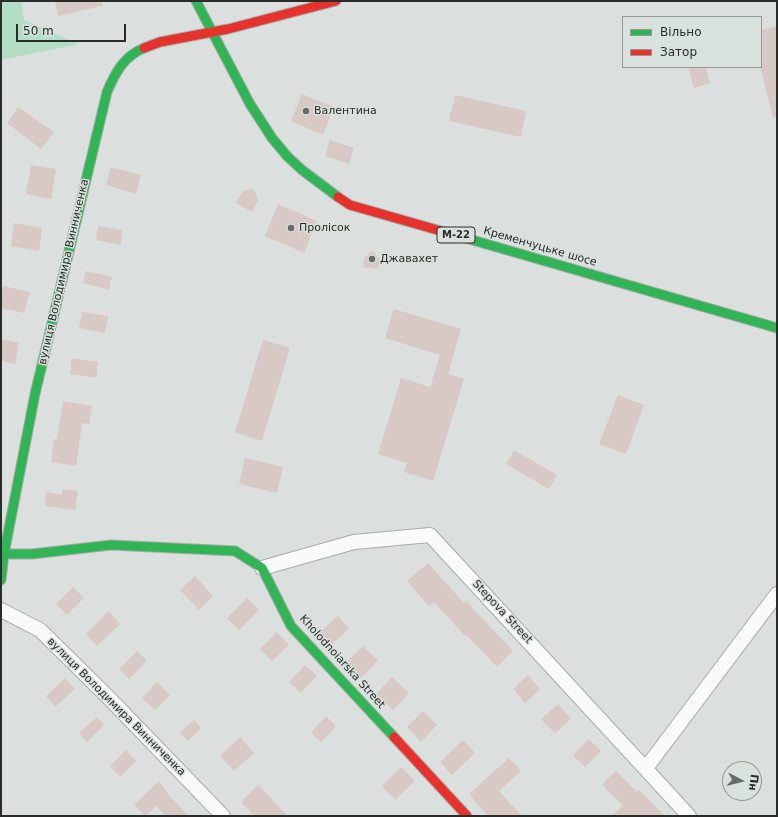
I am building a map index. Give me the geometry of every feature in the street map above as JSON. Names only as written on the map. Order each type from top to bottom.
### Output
[{"type":"main road","name":"Кременчуцьке шосе","points":[[196,1],[240,85],[263,124],[287,156],[316,183],[350,204],[777,328]]},
{"type":"main road","name":"вулиця Володимира Винниченка","points":[[1,580],[4,554],[35,394],[107,92],[117,69],[130,56],[143,48],[175,39],[212,33],[336,1]]},
{"type":"main road","points":[[4,554],[32,554],[111,545],[234,551],[262,568]]},
{"type":"main road","name":"Kholodnoiarska Street","points":[[262,568],[291,626],[466,816]]},
{"type":"street","name":"Stepova Street","points":[[262,568],[354,542],[430,535],[689,816]]},
{"type":"street","points":[[646,768],[777,594]]},
{"type":"street","name":"вулиця Володимира Винниченка","points":[[1,610],[40,630],[223,816]]},
{"type":"green space","points":[[1,1],[21,1],[24,20],[79,44],[1,60]]},
{"type":"building","points":[[55,1],[102,1],[102,6],[58,16]]},
{"type":"building","points":[[777,26],[777,117],[773,117],[761,71],[762,30]]},
{"type":"building","points":[[688,68],[706,68],[710,83],[694,88]]},
{"type":"building","points":[[302,94],[334,107],[323,135],[291,121]]},
{"type":"building","points":[[455,95],[526,111],[521,137],[449,121]]},
{"type":"building","points":[[18,107],[54,132],[41,149],[7,123]]},
{"type":"building","points":[[330,140],[354,148],[349,164],[325,156]]},
{"type":"building","points":[[31,165],[56,169],[51,199],[26,194]]},
{"type":"building","points":[[111,167],[141,175],[136,194],[106,185]]},
{"type":"building","points":[[250,189],[254,190],[258,200],[252,212],[236,203],[243,191]]},
{"type":"building","name":"Пролісок","points":[[278,204],[317,221],[304,253],[265,236]]},
{"type":"building","points":[[14,223],[42,228],[39,251],[11,246]]},
{"type":"building","points":[[98,226],[122,230],[121,245],[96,240]]},
{"type":"building","name":"Джавахет","points":[[373,251],[380,260],[378,269],[363,267],[365,257]]},
{"type":"building","points":[[86,271],[112,277],[109,290],[83,283]]},
{"type":"building","points":[[3,286],[30,292],[24,313],[1,308]]},
{"type":"building","points":[[394,309],[461,329],[448,374],[464,379],[433,481],[404,472],[407,463],[378,454],[401,378],[430,387],[440,355],[385,338]]},
{"type":"building","points":[[82,312],[108,316],[105,333],[79,328]]},
{"type":"building","points":[[1,339],[19,343],[15,364],[1,361]]},
{"type":"building","points":[[263,340],[290,348],[262,441],[235,432]]},
{"type":"building","points":[[72,358],[98,362],[96,378],[70,374]]},
{"type":"building","points":[[618,395],[644,405],[626,454],[599,444]]},
{"type":"building","points":[[63,401],[92,406],[89,424],[82,423],[76,466],[51,462],[54,439],[57,439]]},
{"type":"building","points":[[514,450],[557,475],[549,489],[506,464]]},
{"type":"building","points":[[245,458],[283,467],[277,493],[239,484]]},
{"type":"building","points":[[63,489],[78,491],[75,510],[45,506],[46,492],[62,495]]},
{"type":"building","points":[[428,563],[464,603],[466,601],[513,651],[497,667],[466,635],[465,636],[434,602],[429,606],[407,581]]},
{"type":"building","points":[[195,576],[213,596],[199,610],[180,590]]},
{"type":"building","points":[[73,587],[84,598],[67,615],[56,604]]},
{"type":"building","points":[[247,598],[259,610],[239,630],[227,618]]},
{"type":"building","points":[[109,611],[120,624],[97,646],[86,634]]},
{"type":"building","points":[[338,616],[349,629],[329,647],[318,634]]},
{"type":"building","points":[[277,632],[289,645],[272,661],[260,649]]},
{"type":"building","points":[[363,646],[378,661],[360,678],[345,663]]},
{"type":"building","points":[[137,651],[147,661],[129,679],[119,669]]},
{"type":"building","points":[[305,665],[317,676],[301,693],[289,682]]},
{"type":"building","points":[[528,675],[540,689],[525,703],[513,689]]},
{"type":"building","points":[[392,677],[409,693],[393,710],[376,694]]},
{"type":"building","points":[[65,678],[75,689],[55,707],[46,696]]},
{"type":"building","points":[[157,682],[170,695],[155,710],[142,698]]},
{"type":"building","points":[[558,704],[571,719],[555,733],[541,719]]},
{"type":"building","points":[[423,711],[437,725],[421,742],[407,727]]},
{"type":"building","points":[[326,716],[336,726],[321,742],[311,733]]},
{"type":"building","points":[[97,717],[104,725],[87,742],[79,733]]},
{"type":"building","points":[[194,720],[201,728],[188,741],[180,733]]},
{"type":"building","points":[[240,737],[254,753],[234,771],[220,756]]},
{"type":"building","points":[[589,739],[601,751],[585,767],[573,755]]},
{"type":"building","points":[[463,740],[475,753],[452,775],[440,762]]},
{"type":"building","points":[[126,750],[136,761],[120,777],[110,766]]},
{"type":"building","points":[[509,758],[521,771],[499,791],[522,816],[488,816],[469,794]]},
{"type":"building","points":[[401,767],[415,781],[395,800],[382,786]]},
{"type":"building","points":[[616,771],[637,792],[639,790],[665,816],[612,816],[623,806],[602,784]]},
{"type":"building","points":[[159,781],[168,794],[188,816],[165,816],[157,806],[145,816],[134,805]]},
{"type":"building","points":[[258,785],[288,816],[255,816],[241,802]]},
{"type":"traffic: fast","points":[[196,1],[250,104],[272,138],[287,156],[302,170],[338,197]]},
{"type":"traffic: fast","points":[[1,580],[4,554],[35,394],[107,92],[113,78],[126,60],[137,51],[144,48]]},
{"type":"traffic: fast","points":[[455,235],[777,328]]},
{"type":"traffic: fast","points":[[4,554],[32,554],[111,545],[235,551],[262,568],[291,626],[394,737]]},
{"type":"traffic: jam","points":[[144,48],[160,42],[228,29],[336,1]]},
{"type":"traffic: jam","points":[[338,197],[350,205],[455,235]]},
{"type":"traffic: jam","points":[[394,737],[467,816]]},
{"type":"place","name":"Валентина","points":[[306,111]]},
{"type":"place","name":"Пролісок","points":[[291,228]]},
{"type":"place","name":"Джавахет","points":[[372,259]]}]
